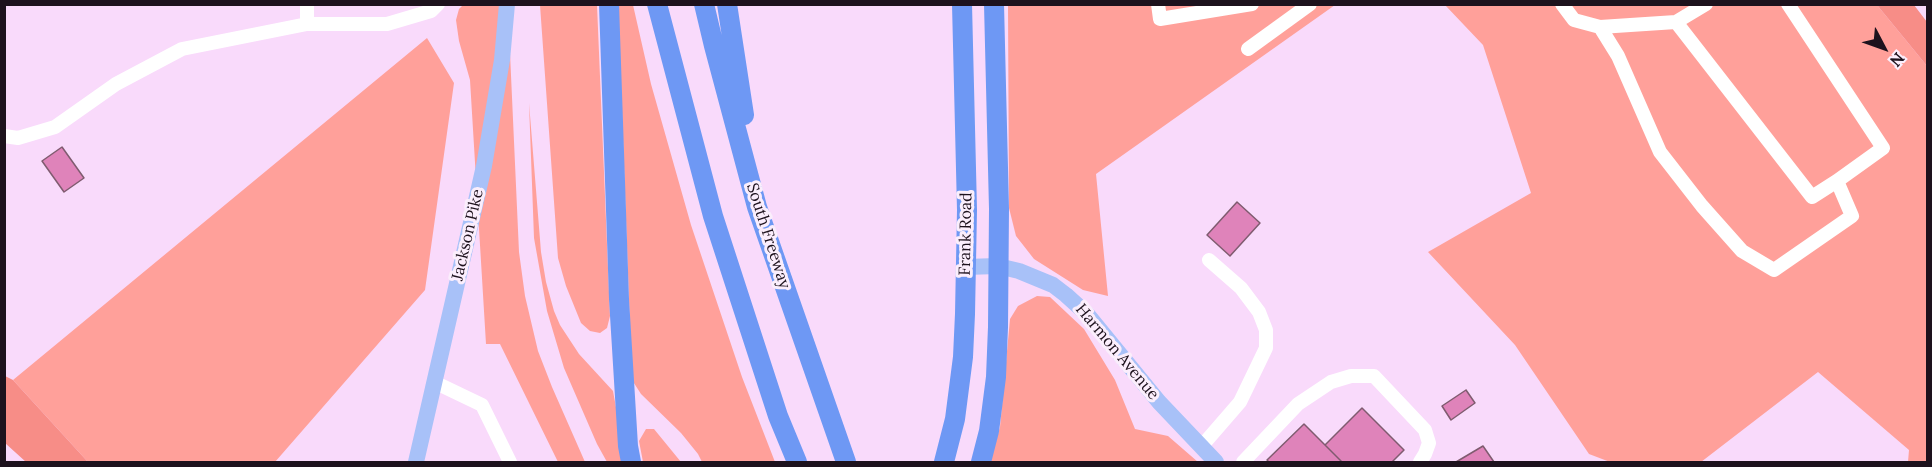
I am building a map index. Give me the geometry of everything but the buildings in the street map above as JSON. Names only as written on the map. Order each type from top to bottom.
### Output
[{"type":"highway","points":[[609,4],[619,299],[628,446],[631,462]]},
{"type":"highway","points":[[657,4],[713,216],[778,416],[797,462]]},
{"type":"highway","name":"South Freeway","points":[[704,4],[757,207],[846,462]]},
{"type":"highway","points":[[727,4],[757,207]]},
{"type":"highway","name":"Frank Road","points":[[944,462],[955,419],[963,357],[965,314],[968,210],[962,4]]},
{"type":"highway","name":"Frank Road","points":[[981,462],[989,431],[996,378],[998,266],[994,4]]},
{"type":"main road","name":"Jackson Pike","points":[[416,462],[484,166],[502,60],[507,4]]},
{"type":"main road","name":"Harmon Avenue","points":[[965,267],[998,266],[1036,277],[1053,285],[1078,305],[1159,402],[1216,462]]},
{"type":"lane","points":[[307,4],[307,24]]},
{"type":"lane","points":[[4,136],[18,138],[55,127],[116,84],[182,49],[307,24],[387,24],[431,11],[438,4]]},
{"type":"lane","points":[[1158,4],[1160,19],[1252,4]]},
{"type":"lane","points":[[1248,49],[1310,4]]},
{"type":"lane","points":[[1562,4],[1574,20],[1600,27],[1676,22],[1706,4]]},
{"type":"lane","points":[[1676,22],[1812,197],[1883,148],[1788,4]]},
{"type":"lane","points":[[1600,27],[1618,56],[1660,152],[1702,206],[1742,251],[1774,270],[1852,216],[1837,181]]},
{"type":"lane","points":[[1201,447],[1240,402],[1266,348],[1266,330],[1259,312],[1241,288],[1209,260]]},
{"type":"lane","points":[[1243,462],[1298,404],[1331,382],[1351,376],[1374,376],[1425,430],[1429,443],[1420,462]]},
{"type":"lane","points":[[434,382],[482,405],[510,462]]},
{"type":"shaded area","points":[[463,5],[504,5],[508,9],[519,252],[525,296],[538,351],[585,462],[558,462],[500,344],[486,344],[470,80],[459,41],[456,20],[459,9]]},
{"type":"shaded area","points":[[540,5],[597,5],[610,316],[607,328],[600,333],[590,331],[581,323],[558,258]]},
{"type":"shaded area","points":[[618,5],[633,5],[651,84],[691,225],[742,377],[775,462],[702,462],[681,433],[641,394],[632,380]]},
{"type":"shaded area","points":[[1008,5],[1335,5],[1096,174],[1108,296],[1083,290],[1034,259],[1016,236],[1009,208]]},
{"type":"shaded area","points":[[1445,5],[1877,5],[1927,66],[1927,462],[1908,462],[1909,450],[1818,372],[1701,462],[1610,462],[1589,454],[1515,345],[1428,252],[1531,193],[1483,45]]},
{"type":"shaded area","points":[[1877,5],[1914,5],[1927,22],[1927,66]]},
{"type":"shaded area","points":[[427,38],[454,83],[425,290],[275,462],[88,462],[13,380]]},
{"type":"shaded area","points":[[529,103],[541,252],[546,282],[560,325],[579,354],[613,391],[626,462],[607,462],[597,444],[564,368],[547,311],[534,238]]},
{"type":"shaded area","points":[[1037,296],[1050,297],[1084,329],[1115,380],[1135,429],[1168,436],[1198,462],[990,462],[1000,427],[1010,319],[1018,306]]},
{"type":"shaded area","points":[[5,376],[13,380],[88,462],[26,462],[5,443]]},
{"type":"shaded area","points":[[646,429],[654,429],[681,462],[643,462],[639,441]]}]
